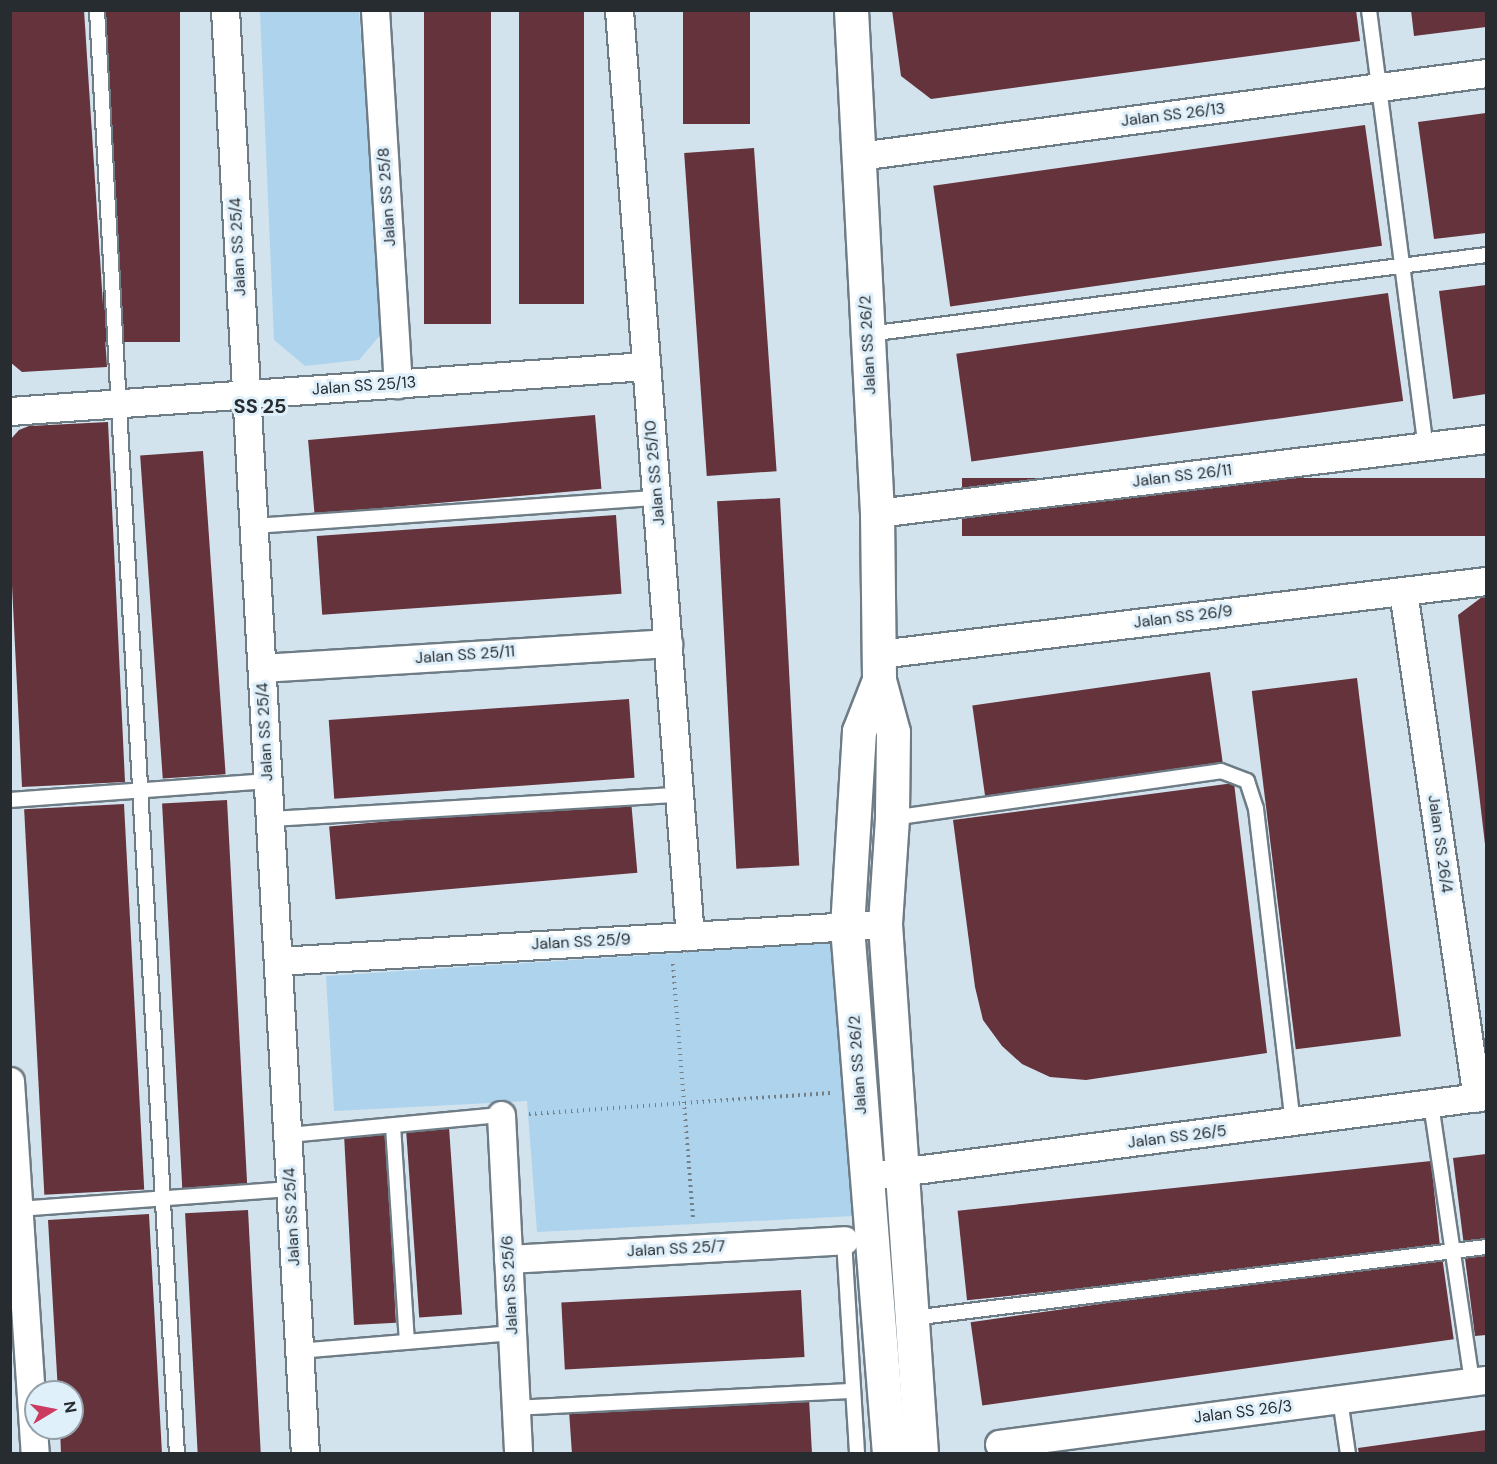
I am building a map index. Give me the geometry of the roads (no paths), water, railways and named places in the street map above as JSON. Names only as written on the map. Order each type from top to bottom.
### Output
[{"type":"street","name":"Jalan SS 25/4","points":[[225,10],[305,1454]]},
{"type":"street","name":"Jalan SS 25/8","points":[[375,10],[398,384]]},
{"type":"street","name":"Jalan SS 25/10","points":[[619,10],[679,795],[681,936]]},
{"type":"street","name":"Jalan SS 26/2","points":[[851,10],[877,513],[879,667],[893,732],[892,818],[885,924],[921,1454]]},
{"type":"street","name":"Jalan SS 26/13","points":[[859,156],[1486,73]]},
{"type":"street","name":"Jalan SS 25/13","points":[[10,411],[646,366]]},
{"type":"street","name":"Jalan SS 26/11","points":[[877,513],[1486,439]]},
{"type":"street","name":"Jalan SS 26/9","points":[[879,667],[1486,581]]},
{"type":"street","name":"Jalan SS 26/4","points":[[1403,591],[1482,1097]]},
{"type":"street","name":"Jalan SS 25/11","points":[[262,668],[668,643]]},
{"type":"street","name":"Jalan SS 26/2","points":[[879,667],[860,730],[847,927],[889,1454]]},
{"type":"street","name":"Jalan SS 25/9","points":[[278,961],[885,924]]},
{"type":"street","points":[[10,1081],[34,1454]]},
{"type":"street","name":"Jalan SS 26/5","points":[[867,1176],[1482,1097]]},
{"type":"street","name":"Jalan SS 25/6","points":[[501,1116],[518,1454]]},
{"type":"street","name":"Jalan SS 25/7","points":[[508,1259],[844,1240]]},
{"type":"street","name":"Jalan SS 26/3","points":[[999,1444],[1479,1381]]},
{"type":"lane","points":[[97,10],[177,1454]]},
{"type":"lane","points":[[1369,10],[1426,446]]},
{"type":"lane","points":[[868,334],[1486,255]]},
{"type":"lane","points":[[254,526],[657,498]]},
{"type":"lane","points":[[892,818],[1221,771],[1247,781],[1256,809],[1293,1122]]},
{"type":"lane","points":[[10,800],[268,781]]},
{"type":"lane","points":[[270,819],[679,795]]},
{"type":"lane","points":[[1431,1104],[1453,1251],[1479,1381]]},
{"type":"lane","points":[[288,1135],[501,1116]]},
{"type":"lane","points":[[393,1126],[406,1342]]},
{"type":"lane","points":[[18,1209],[290,1189]]},
{"type":"lane","points":[[844,1240],[857,1454]]},
{"type":"lane","points":[[912,1318],[1486,1247]]},
{"type":"lane","points":[[299,1351],[512,1333]]},
{"type":"lane","points":[[515,1408],[853,1391]]},
{"type":"lane","points":[[1340,1400],[1348,1454]]},
{"type":"district","name":"SS 25","points":[[260,406]]}]
